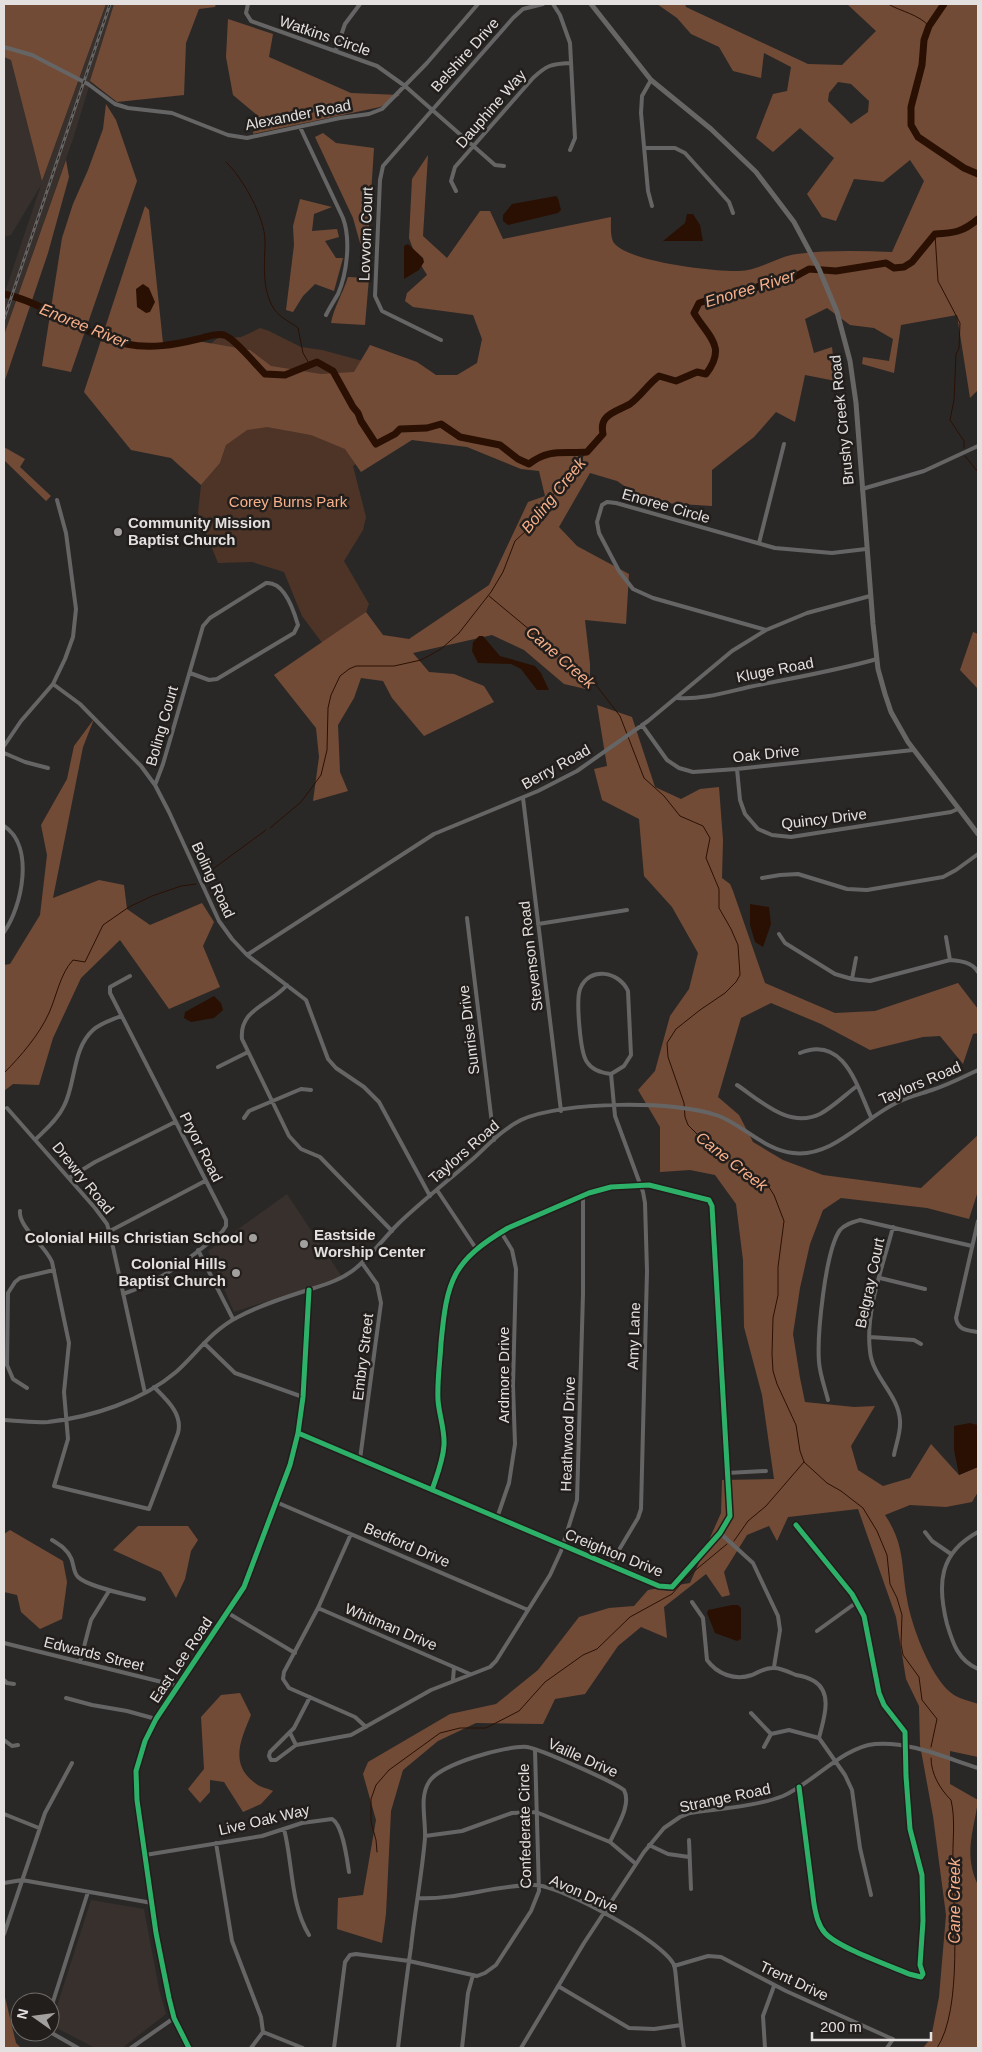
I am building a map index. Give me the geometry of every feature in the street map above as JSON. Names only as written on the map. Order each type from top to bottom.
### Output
[{"type":"main road","name":"Brushy Creek Road","points":[[591,4],[651,80],[726,143],[756,172],[787,213],[810,250],[832,298],[850,361],[856,403],[870,596],[877,659],[882,683],[891,712],[913,750],[978,834]]},
{"type":"street","name":"Watkins Circle","points":[[248,4],[246,13],[252,21],[377,66],[406,86],[495,165],[504,166]]},
{"type":"street","points":[[336,50],[345,24],[360,4]]},
{"type":"street","name":"Alexander Road","points":[[4,47],[32,55],[88,84],[109,101],[122,106],[172,113],[238,138],[250,138],[377,112],[387,106],[406,86],[478,4]]},
{"type":"street","name":"Belshire Drive","points":[[431,109],[519,12],[543,4]]},
{"type":"street","points":[[553,4],[564,24],[570,43],[575,138],[570,150]]},
{"type":"street","name":"Dauphine Way","points":[[456,191],[451,181],[455,167],[533,78],[545,67],[552,64],[570,63]]},
{"type":"street","points":[[651,80],[642,96],[644,148],[648,191],[652,206]]},
{"type":"street","name":"Lovvorn Court","points":[[431,109],[383,166],[380,180],[375,296],[382,311],[441,340]]},
{"type":"street","points":[[300,127],[343,218],[346,230],[346,253],[342,281],[326,315]]},
{"type":"street","points":[[644,148],[676,148],[685,153],[729,202],[733,214]]},
{"type":"street","points":[[759,543],[784,444]]},
{"type":"street","points":[[862,489],[924,471],[978,446]]},
{"type":"street","points":[[4,746],[21,721],[53,684],[73,637],[76,615],[66,533],[57,500]]},
{"type":"street","name":"Enoree Circle","points":[[766,630],[653,598],[637,591],[625,580],[598,533],[597,522],[602,505],[610,502],[775,548],[832,553],[866,550]]},
{"type":"street","name":"Boling Court","points":[[154,785],[163,764],[201,630],[208,620],[266,583],[275,584],[280,588],[298,625],[294,633],[218,679],[209,680],[190,673]]},
{"type":"street","name":"Berry Road","points":[[247,954],[426,838],[523,798],[577,771],[642,725],[732,652],[766,630],[807,613],[870,596]]},
{"type":"street","name":"Kluge Road","points":[[677,698],[722,692],[847,668],[877,659]]},
{"type":"street","name":"Boling Road","points":[[53,684],[68,694],[136,760],[154,785],[180,836],[215,916],[232,939],[247,954],[302,996],[308,1003],[324,1050],[332,1064],[364,1087],[383,1108],[430,1196]]},
{"type":"street","name":"Oak Drive","points":[[642,725],[664,757],[679,768],[700,772],[913,750]]},
{"type":"street","points":[[4,753],[25,762],[48,768]]},
{"type":"street","name":"Quincy Drive","points":[[737,769],[740,800],[748,818],[763,832],[778,836],[791,836],[855,827],[951,812],[958,809]]},
{"type":"street","name":"Stevenson Road","points":[[523,798],[561,1111]]},
{"type":"street","points":[[4,826],[17,840],[22,853],[23,864],[13,914],[4,932]]},
{"type":"street","points":[[762,878],[798,874],[847,889],[867,890],[943,877],[978,854]]},
{"type":"street","points":[[538,924],[627,910]]},
{"type":"street","name":"Sunrise Drive","points":[[467,918],[494,1140]]},
{"type":"street","points":[[779,934],[784,943],[835,974],[852,979],[870,981],[950,960],[963,962],[975,968],[978,972]]},
{"type":"street","points":[[946,936],[950,960]]},
{"type":"street","points":[[852,979],[856,958]]},
{"type":"street","points":[[605,973],[617,976],[626,985],[628,991],[631,1055],[624,1066],[611,1074],[599,1071],[587,1062],[583,1044],[580,992],[585,982],[598,974],[605,973]]},
{"type":"street","name":"Pryor Road","points":[[123,1294],[154,1282],[222,1232],[226,1224],[226,1220],[121,1016],[109,988],[130,976]]},
{"type":"street","points":[[287,985],[278,995],[251,1012],[244,1020],[241,1030],[242,1039],[288,1136],[295,1144],[320,1157],[392,1231]]},
{"type":"street","points":[[36,1139],[56,1119],[64,1106],[79,1055],[87,1038],[97,1027],[121,1016]]},
{"type":"street","points":[[800,1053],[808,1049],[832,1053],[841,1058],[848,1067],[871,1117]]},
{"type":"street","points":[[218,1067],[248,1052]]},
{"type":"street","name":"Taylors Road","points":[[4,1420],[38,1422],[67,1418],[112,1407],[144,1393],[177,1371],[218,1329],[233,1319],[260,1307],[342,1278],[362,1263],[392,1231],[494,1140],[511,1126],[525,1118],[598,1105],[690,1108],[717,1116],[774,1148],[794,1154],[821,1150],[896,1103],[943,1086],[978,1070]]},
{"type":"street","name":"Amy Lane","points":[[610,1565],[638,1518],[641,1508],[647,1272],[645,1203],[615,1116],[611,1074]]},
{"type":"street","points":[[738,1085],[778,1112],[788,1117],[799,1118],[810,1117],[820,1113],[857,1086]]},
{"type":"street","points":[[244,1118],[249,1111],[272,1101],[301,1089],[311,1090]]},
{"type":"street","name":"Drewry Road","points":[[7,1108],[95,1208],[110,1231],[144,1393]]},
{"type":"street","points":[[69,1178],[175,1122]]},
{"type":"street","points":[[110,1231],[205,1181]]},
{"type":"street","points":[[432,1490],[441,1463],[444,1446],[438,1383],[446,1299],[456,1272],[477,1250],[502,1232],[583,1196],[611,1187],[640,1184]]},
{"type":"street","name":"Creighton Drive","points":[[298,1433],[659,1586],[670,1587],[679,1580],[720,1533],[730,1516],[712,1204],[707,1199],[640,1184]]},
{"type":"street","points":[[437,1190],[477,1250]]},
{"type":"street","name":"Heathwood Drive","points":[[296,1745],[351,1735],[410,1701],[453,1680],[485,1670],[494,1663],[550,1575],[563,1545],[578,1493],[584,1294],[583,1196]]},
{"type":"street","points":[[20,1211],[21,1221],[49,1254],[69,1343],[64,1392],[68,1439],[54,1486],[141,1509],[149,1509],[180,1426],[173,1408],[154,1387]]},
{"type":"street","points":[[828,1400],[819,1365],[818,1339],[832,1248],[840,1230],[850,1222],[860,1220],[972,1246]]},
{"type":"street","points":[[978,1222],[956,1320],[961,1329],[978,1332]]},
{"type":"street","name":"Belgray Court","points":[[893,1228],[872,1312],[870,1337],[872,1362],[895,1405],[900,1420],[894,1455]]},
{"type":"street","name":"Ardmore Drive","points":[[498,1518],[509,1483],[516,1436],[513,1386],[516,1268],[512,1250],[502,1232]]},
{"type":"street","points":[[198,1250],[233,1319]]},
{"type":"street","name":"Embry Street","points":[[360,1459],[381,1303],[377,1284],[362,1263]]},
{"type":"street","points":[[28,1388],[13,1379],[7,1365],[6,1312],[10,1290],[15,1282],[23,1277],[54,1270]]},
{"type":"street","points":[[880,1278],[925,1289]]},
{"type":"street","points":[[4,1286],[10,1290]]},
{"type":"street","name":"East Lee Road","points":[[189,2048],[174,2018],[164,1973],[137,1800],[136,1777],[142,1748],[156,1720],[228,1613],[247,1581],[290,1465],[298,1433],[303,1397],[309,1290]]},
{"type":"street","points":[[870,1337],[914,1340],[921,1344]]},
{"type":"street","points":[[204,1343],[235,1373],[303,1397]]},
{"type":"street","points":[[728,1473],[766,1471]]},
{"type":"street","name":"Bedford Drive","points":[[276,1502],[528,1610]]},
{"type":"street","points":[[796,1526],[857,1602],[864,1616],[879,1693],[884,1705],[905,1732],[910,1829],[922,1875],[923,1921],[920,1965],[923,1974],[921,1977],[909,1974],[837,1942],[824,1931],[818,1922],[799,1787]]},
{"type":"street","points":[[924,1532],[932,1541],[951,1554]]},
{"type":"street","points":[[978,1532],[964,1541],[951,1554],[942,1580],[943,1606],[955,1649],[962,1659],[978,1669]]},
{"type":"street","points":[[720,1533],[753,1563],[778,1616],[780,1630],[774,1668]]},
{"type":"street","points":[[351,1534],[318,1608],[284,1672],[284,1682],[289,1688],[355,1717],[366,1727]]},
{"type":"street","points":[[52,1540],[63,1546],[71,1558],[79,1578],[109,1591],[144,1599]]},
{"type":"street","points":[[80,1662],[91,1620],[109,1591]]},
{"type":"street","points":[[692,1602],[703,1618],[707,1660],[722,1673],[745,1677],[764,1669],[774,1668],[813,1680],[823,1690],[826,1708],[819,1738]]},
{"type":"street","points":[[817,1631],[857,1602]]},
{"type":"street","name":"Whitman Drive","points":[[318,1608],[471,1674]]},
{"type":"street","points":[[228,1613],[295,1653]]},
{"type":"street","name":"Edwards Street","points":[[4,1643],[178,1686]]},
{"type":"street","points":[[453,1680],[454,1667]]},
{"type":"street","points":[[4,1680],[14,1684]]},
{"type":"street","points":[[290,1733],[296,1745],[276,1760],[270,1758],[271,1750],[290,1733],[302,1716],[310,1697]]},
{"type":"street","points":[[66,1698],[127,1711],[156,1720]]},
{"type":"street","points":[[751,1712],[772,1734]]},
{"type":"street","points":[[764,1747],[772,1734],[792,1730],[819,1738],[847,1778],[852,1790],[860,1848],[871,1895]]},
{"type":"street","points":[[4,1740],[12,1746],[18,1745]]},
{"type":"street","name":"Strange Road","points":[[521,2048],[558,1986],[649,1845],[664,1828],[684,1815],[775,1799],[799,1787],[858,1749],[869,1745],[905,1746],[978,1768]]},
{"type":"street","name":"Confederate Circle","points":[[398,2048],[425,1836],[425,1793],[429,1781],[436,1774],[466,1760],[500,1750],[523,1747],[535,1750],[539,1886],[531,1911],[500,1961],[485,1973],[473,1975]]},
{"type":"street","name":"Vaille Drive","points":[[535,1750],[624,1790],[627,1797],[625,1807],[610,1842]]},
{"type":"street","points":[[4,1934],[39,1828],[48,1806],[72,1763]]},
{"type":"street","points":[[425,1836],[462,1832],[512,1814],[536,1812],[610,1842],[636,1864]]},
{"type":"street","points":[[4,1814],[39,1828]]},
{"type":"street","name":"Live Oak Way","points":[[145,1855],[262,1836],[320,1819],[334,1820],[340,1830],[348,1872]]},
{"type":"street","points":[[284,1829],[298,1908],[302,1924],[309,1935]]},
{"type":"street","points":[[689,1840],[691,1888]]},
{"type":"street","points":[[216,1843],[232,1941],[261,2017],[263,2032],[251,2048]]},
{"type":"street","points":[[649,1845],[668,1854],[690,1858]]},
{"type":"street","points":[[4,1883],[22,1880],[152,1903]]},
{"type":"street","name":"Avon Drive","points":[[418,1898],[453,1897],[506,1886],[539,1886],[605,1912],[658,1948],[674,1966]]},
{"type":"street","points":[[56,1992],[88,1892]]},
{"type":"street","points":[[334,2048],[345,1962],[349,1956],[356,1954],[409,1961],[473,1975],[468,1993],[462,2048]]},
{"type":"street","name":"Trent Drive","points":[[674,1966],[704,1957],[717,1956],[774,1986],[888,2036],[893,2039],[887,2048]]},
{"type":"street","points":[[674,1966],[684,2048]]},
{"type":"street","points":[[558,1986],[629,2028],[654,2029],[681,2025]]},
{"type":"street","points":[[765,2048],[763,2016],[774,1986]]},
{"type":"street","points":[[132,2048],[174,2018]]},
{"type":"street","points":[[263,2032],[304,2048]]},
{"type":"street","points":[[60,2038],[78,2048]]},
{"type":"shaded area","points":[[4,4],[106,4],[42,181],[11,60],[4,57]]},
{"type":"shaded area","points":[[106,4],[114,4],[74,136],[4,335],[4,295],[41,185],[11,235],[4,237],[4,57],[11,60],[42,181]]},
{"type":"shaded area","points":[[114,4],[216,4],[215,7],[199,9],[186,43],[184,95],[117,102],[90,81]]},
{"type":"shaded area","points":[[657,4],[685,4],[686,7],[808,64],[842,65],[876,31],[847,4],[978,4],[978,390],[970,398],[957,315],[901,325],[894,373],[862,364],[863,357],[889,361],[893,339],[874,328],[850,325],[827,308],[805,319],[814,353],[832,347],[836,381],[805,375],[795,422],[776,412],[754,437],[712,470],[712,506],[648,502],[617,481],[590,473],[559,527],[577,546],[629,574],[626,624],[585,620],[590,664],[590,690],[564,684],[524,650],[492,635],[413,653],[429,672],[454,674],[484,686],[494,702],[424,736],[392,698],[383,681],[361,678],[354,698],[338,725],[340,772],[348,791],[313,801],[319,757],[316,728],[274,675],[366,612],[383,635],[409,639],[489,585],[528,502],[545,496],[539,471],[521,469],[467,447],[412,440],[361,472],[345,449],[311,435],[267,427],[247,430],[226,445],[220,463],[201,485],[171,458],[131,450],[84,392],[145,206],[149,210],[163,343],[203,342],[250,350],[271,366],[321,374],[354,372],[370,345],[417,362],[436,375],[457,375],[477,363],[482,339],[473,315],[413,307],[405,301],[407,293],[427,275],[416,257],[409,238],[412,179],[428,155],[423,236],[447,258],[480,211],[490,211],[503,239],[611,217],[611,231],[614,243],[622,250],[636,256],[654,260],[712,270],[746,270],[790,255],[809,253],[845,251],[892,252],[924,181],[910,160],[883,182],[854,179],[836,221],[822,217],[807,194],[834,158],[800,128],[773,152],[756,138],[773,94],[787,91],[791,67],[764,53],[761,78],[733,71],[719,47],[691,34],[677,18]],"holes":[[[838,82],[851,84],[869,101],[868,112],[851,124],[828,101],[829,93]]]},
{"type":"shaded area","points":[[228,19],[273,34],[269,57],[351,93],[400,95],[380,107],[253,134],[257,115],[233,95],[226,57]]},
{"type":"shaded area","points":[[106,104],[116,120],[137,181],[71,372],[42,366],[62,238],[73,204],[103,129]]},
{"type":"shaded area","points":[[323,133],[336,143],[374,148],[368,240],[362,250],[353,218],[315,137]]},
{"type":"shaded area","points":[[66,160],[69,177],[48,253],[4,383],[4,335]]},
{"type":"shaded area","points":[[556,196],[561,210],[558,213],[508,225],[503,221],[503,215],[512,204]]},
{"type":"shaded area","points":[[300,199],[332,207],[314,214],[312,231],[337,229],[339,237],[325,241],[336,258],[343,258],[334,291],[315,284],[303,296],[293,312],[286,310],[294,245],[293,226]]},
{"type":"shaded area","points":[[687,214],[693,214],[700,225],[703,241],[663,241],[685,223]]},
{"type":"shaded area","points":[[408,244],[423,258],[424,262],[419,270],[404,279],[404,246]]},
{"type":"shaded area","points":[[348,277],[369,278],[365,325],[331,323]]},
{"type":"shaded area","points":[[143,284],[149,288],[155,302],[150,312],[146,313],[137,307],[136,289]]},
{"type":"shaded area","points":[[4,447],[25,459],[20,467],[51,496],[46,501],[4,460]]},
{"type":"shaded area","points":[[973,632],[978,634],[978,689],[960,670]]},
{"type":"shaded area","points":[[479,636],[483,636],[500,656],[535,666],[541,673],[549,690],[537,690],[521,669],[511,664],[478,663],[472,651],[473,642]]},
{"type":"shaded area","points":[[597,705],[632,717],[655,787],[681,799],[700,789],[719,787],[723,840],[722,878],[730,884],[733,891],[765,983],[835,1013],[875,1011],[958,983],[978,1009],[978,1033],[973,1034],[963,1064],[940,1036],[923,1037],[870,1050],[821,1024],[771,1003],[741,1018],[718,1097],[739,1115],[753,1142],[783,1160],[823,1175],[921,1188],[978,1135],[978,1191],[969,1219],[927,1208],[841,1198],[823,1210],[810,1244],[800,1288],[793,1334],[805,1402],[854,1407],[875,1406],[851,1446],[858,1470],[883,1486],[910,1478],[931,1444],[959,1475],[978,1467],[978,1492],[972,1502],[946,1507],[910,1505],[885,1515],[899,1546],[909,1610],[922,1649],[935,1674],[950,1692],[959,1698],[978,1704],[978,1757],[950,1751],[950,1784],[978,1800],[970,1853],[978,1885],[978,2048],[923,2048],[931,2038],[939,1997],[946,1915],[933,1816],[920,1745],[919,1706],[906,1679],[896,1617],[858,1509],[788,1517],[777,1541],[769,1526],[747,1535],[724,1572],[730,1595],[722,1597],[706,1574],[664,1607],[667,1638],[641,1627],[618,1646],[585,1694],[555,1699],[543,1724],[476,1723],[438,1741],[403,1770],[391,1811],[386,1914],[382,1943],[337,1929],[338,1898],[363,1895],[376,1820],[363,1774],[368,1762],[450,1714],[496,1704],[538,1670],[579,1617],[609,1608],[634,1606],[648,1590],[690,1583],[721,1513],[722,1480],[774,1479],[762,1395],[744,1327],[743,1260],[736,1204],[715,1175],[690,1170],[660,1172],[660,1127],[638,1090],[655,1071],[670,1016],[689,989],[698,953],[672,907],[644,876],[639,819],[602,800],[594,769],[607,766]]},
{"type":"shaded area","points":[[94,719],[83,747],[53,898],[99,880],[124,885],[127,909],[150,925],[202,903],[214,922],[203,946],[220,987],[169,1009],[120,940],[81,978],[53,1038],[39,1085],[13,1084],[4,1091],[4,965],[10,964],[40,915],[47,855],[41,825],[67,779],[74,746]]},
{"type":"shaded area","points":[[750,904],[769,907],[771,924],[763,947],[755,942],[750,925]]},
{"type":"shaded area","points":[[214,996],[221,1003],[223,1010],[214,1018],[191,1022],[184,1018],[185,1012]]},
{"type":"shaded area","points":[[287,1194],[342,1277],[234,1312],[208,1251]]},
{"type":"shaded area","points":[[970,1423],[978,1425],[978,1467],[959,1475],[954,1450],[954,1426]]},
{"type":"shaded area","points":[[138,1526],[188,1526],[198,1540],[191,1551],[185,1579],[176,1598],[161,1572],[113,1550]]},
{"type":"shaded area","points":[[10,1530],[63,1561],[67,1582],[62,1619],[40,1629],[21,1612],[17,1595],[4,1592],[4,1534]]},
{"type":"shaded area","points":[[738,1605],[741,1608],[741,1639],[737,1641],[715,1633],[707,1613],[708,1610]]},
{"type":"shaded area","points":[[240,1693],[251,1715],[241,1742],[240,1759],[242,1768],[247,1776],[257,1784],[273,1791],[261,1804],[243,1812],[224,1782],[210,1780],[210,1792],[200,1803],[188,1789],[204,1769],[201,1717],[221,1695]]},
{"type":"shaded area","points":[[91,1900],[144,1909],[159,1989],[166,2014],[122,2048],[95,2048],[60,2030],[60,1997]]},
{"type":"shaded area","points":[[4,1993],[10,2018],[10,2042],[16,2042],[21,2048],[4,2048]]},
{"type":"green space","name":"Corey Burns Park","points":[[260,328],[301,347],[393,366],[446,428],[382,446],[353,466],[366,517],[363,530],[344,561],[369,604],[366,612],[323,644],[302,616],[284,572],[252,562],[218,563],[198,513],[201,485],[220,463],[226,445],[174,343],[181,342],[209,347],[216,339],[241,337]]},
{"type":"waterway","points":[[888,4],[915,16],[929,26]]},
{"type":"waterway","name":"Enoree River","points":[[944,4],[929,26],[924,40],[922,65],[911,107],[911,125],[918,137],[964,168],[978,174]]},
{"type":"waterway","points":[[226,162],[246,188],[261,221],[265,241],[265,284],[270,301],[279,315],[298,328],[303,353],[310,365]]},
{"type":"waterway","name":"Enoree River","points":[[4,294],[35,304],[95,334],[126,344],[162,346],[214,335],[224,335],[245,352],[265,374],[285,375],[317,362],[333,371],[376,444],[395,434],[400,429],[427,428],[441,424],[460,437],[500,445],[518,459],[529,464],[536,459],[550,454],[587,452],[603,434],[602,428],[607,416],[630,404],[659,376],[676,381],[697,372],[706,374],[715,356],[715,349],[714,342],[694,313],[699,303],[727,294],[748,291],[764,284],[789,280],[809,269],[836,271],[886,263],[894,268],[904,267],[912,262],[935,234],[958,231],[968,227],[978,219]]},
{"type":"waterway","points":[[935,234],[938,281],[960,323],[959,348],[956,354],[954,400],[950,420],[964,441],[964,448]]},
{"type":"waterway","name":"Boling Creek","points":[[270,828],[301,802],[321,775],[327,750],[328,708],[331,695],[340,676],[356,666],[394,666],[421,660],[441,649],[459,633],[491,592],[503,572],[515,541],[528,529],[551,496],[562,488],[572,468],[587,452]]},
{"type":"waterway","points":[[965,456],[978,472]]},
{"type":"waterway","name":"Cane Creek","points":[[489,596],[554,650],[562,654],[596,685],[620,716],[644,778],[664,796],[680,816],[703,826],[710,838],[706,858],[719,889],[719,908],[738,945],[740,975],[725,993],[676,1029],[667,1043],[668,1057],[684,1103],[685,1117],[688,1125],[708,1145],[767,1184],[774,1195],[784,1221],[778,1267],[778,1295],[773,1318],[773,1371],[796,1425],[800,1451],[804,1462],[827,1483],[863,1508],[877,1531],[887,1555],[890,1584],[902,1615],[901,1644],[903,1655],[919,1677],[922,1700],[937,1719],[931,1747]]},
{"type":"waterway","name":"Boling Creek","points":[[202,877],[266,830]]},
{"type":"waterway","name":"Boling Creek","points":[[4,1073],[35,1037],[49,1013],[62,978],[69,966],[73,960],[85,962],[103,925],[129,907],[152,896],[181,886],[196,884]]},
{"type":"waterway","points":[[734,1541],[748,1521],[766,1506],[804,1462]]},
{"type":"waterway","points":[[377,1852],[371,1822],[371,1799],[376,1785],[389,1770],[440,1733],[460,1728],[486,1728],[519,1711],[545,1682],[583,1655],[597,1649],[630,1617],[672,1594],[686,1578],[727,1544]]},
{"type":"waterway","name":"Cane Creek","points":[[931,1758],[931,1764],[937,1781],[951,1800],[954,1824],[955,1960],[950,2010],[945,2031],[937,2048]]},
{"type":"railway","points":[[4,319],[110,4]]},
{"type":"cycle path","points":[[298,1433],[659,1586],[672,1587],[720,1533],[730,1516],[712,1206],[709,1200],[649,1185],[611,1187],[589,1193],[508,1228],[489,1240],[464,1262],[450,1288],[443,1321],[438,1393],[444,1445],[441,1462],[438,1473],[434,1484],[432,1490]]},
{"type":"cycle path","points":[[189,2048],[174,2018],[156,1933],[137,1800],[136,1771],[145,1741],[156,1719],[244,1587],[290,1465],[298,1433],[303,1397],[309,1290]]},
{"type":"cycle path","points":[[796,1525],[852,1594],[864,1616],[879,1693],[884,1705],[905,1732],[910,1829],[922,1875],[923,1921],[920,1965],[923,1974],[921,1977],[909,1974],[852,1950],[831,1938],[823,1930],[814,1904],[799,1787]]},
{"type":"place","name":"Community Mission Baptist Church","points":[[118,532]]},
{"type":"place","name":"Colonial Hills Christian School","points":[[253,1238]]},
{"type":"place","name":"Eastside Worship Center","points":[[304,1244]]},
{"type":"place","name":"Colonial Hills Baptist Church","points":[[236,1273]]}]
